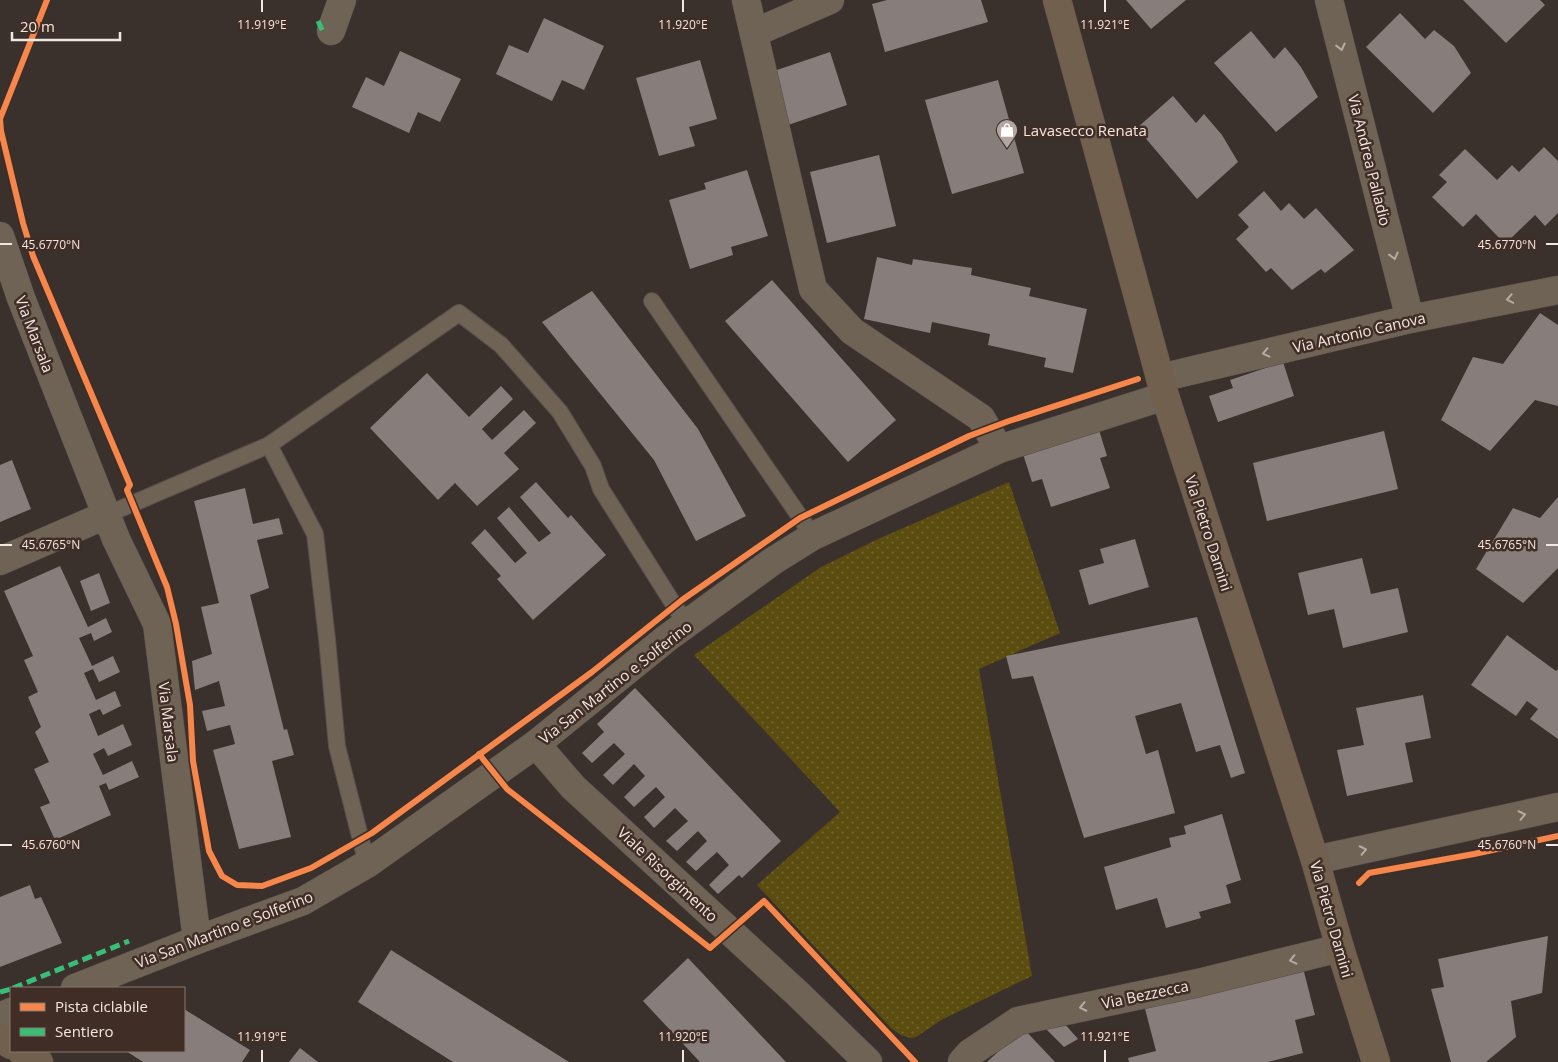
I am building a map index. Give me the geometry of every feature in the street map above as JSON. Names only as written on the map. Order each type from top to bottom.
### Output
[{"type":"street","points":[[331,31],[342,0]]},
{"type":"street","points":[[746,0],[814,289],[852,331],[981,418],[999,449]]},
{"type":"street","points":[[754,33],[830,0]]},
{"type":"street","name":"Via Pietro Damini","points":[[1057,0],[1163,386],[1315,860],[1340,948],[1376,1062]]},
{"type":"street","name":"Via Andrea Palladio","points":[[1329,0],[1410,319]]},
{"type":"street","name":"Via Marsala","points":[[0,236],[4,267],[116,538],[157,624],[197,940]]},
{"type":"street","name":"Via Antonio Canova","points":[[1163,386],[1410,319],[1558,290]]},
{"type":"street","name":"Via San Martino e Solferino","points":[[77,987],[197,940],[303,902],[367,864],[536,744],[686,624],[773,561],[813,536],[999,449],[1163,386]]},
{"type":"street","points":[[0,561],[106,514]]},
{"type":"street","name":"Viale Risorgimento","points":[[536,744],[573,787],[798,994],[868,1062]]},
{"type":"street","points":[[1315,860],[1558,807]]},
{"type":"street","name":"Via Bezzecca","points":[[962,1062],[970,1053],[1018,1021],[1198,982],[1340,948]]},
{"type":"street","points":[[23,1052],[39,1062]]},
{"type":"lane","points":[[652,301],[813,536]]},
{"type":"lane","points":[[106,514],[269,445],[459,313],[500,345],[560,412],[593,466],[601,489],[686,624]]},
{"type":"lane","points":[[269,445],[315,534],[328,640],[337,746],[367,864]]},
{"type":"shaded area","points":[[1009,482],[1060,633],[979,669],[1032,976],[943,1019],[916,1037],[910,1038],[901,1035],[891,1028],[757,885],[840,812],[694,655],[821,567],[878,539]]},
{"type":"building","points":[[887,0],[981,0],[988,22],[885,52],[872,4]]},
{"type":"building","points":[[1126,0],[1186,0],[1151,29]]},
{"type":"building","points":[[1463,0],[1540,0],[1545,5],[1506,43]]},
{"type":"building","points":[[1400,13],[1425,39],[1434,30],[1454,46],[1471,73],[1433,113],[1366,47]]},
{"type":"building","points":[[544,18],[604,46],[584,90],[562,80],[552,101],[496,74],[509,45],[528,53]]},
{"type":"building","points":[[1251,31],[1274,59],[1285,47],[1301,67],[1318,97],[1276,132],[1214,63]]},
{"type":"building","points":[[400,51],[461,79],[440,122],[418,112],[409,133],[352,107],[366,77],[384,86]]},
{"type":"building","points":[[830,52],[847,105],[788,125],[771,72]]},
{"type":"building","points":[[700,60],[717,119],[689,127],[695,146],[659,156],[636,78]]},
{"type":"building","points":[[998,80],[1024,173],[952,194],[925,100]]},
{"type":"building","points":[[1173,96],[1196,123],[1204,114],[1222,135],[1238,162],[1197,199],[1137,128]]},
{"type":"building","points":[[1544,147],[1558,161],[1558,213],[1545,226],[1535,215],[1505,244],[1476,214],[1463,227],[1432,197],[1447,182],[1439,175],[1465,149],[1497,180],[1512,165],[1519,172]]},
{"type":"building","points":[[879,155],[896,226],[827,243],[810,172]]},
{"type":"building","points":[[747,170],[768,236],[731,247],[733,255],[690,269],[669,200],[706,189],[704,183]]},
{"type":"building","points":[[1264,191],[1281,211],[1289,203],[1304,219],[1316,208],[1354,250],[1325,273],[1321,269],[1292,290],[1271,268],[1266,272],[1236,239],[1249,227],[1238,215]]},
{"type":"building","points":[[877,257],[912,265],[913,259],[972,268],[971,275],[1031,288],[1029,296],[1087,309],[1073,373],[1044,367],[1046,358],[988,345],[990,334],[932,322],[930,333],[864,319]]},
{"type":"building","points":[[772,280],[896,420],[848,462],[725,321]]},
{"type":"building","points":[[592,291],[698,429],[746,516],[696,541],[654,460],[542,322]]},
{"type":"building","points":[[1540,313],[1558,325],[1558,406],[1535,400],[1490,451],[1441,420],[1473,357],[1503,364]]},
{"type":"building","points":[[1283,362],[1294,396],[1218,422],[1209,396],[1233,388],[1230,380]]},
{"type":"building","points":[[427,373],[469,417],[501,386],[513,399],[482,429],[492,440],[524,410],[536,423],[504,453],[519,469],[477,506],[455,483],[438,500],[370,428]]},
{"type":"building","points":[[1099,430],[1107,456],[1100,458],[1110,488],[1051,507],[1042,479],[1032,482],[1023,454]]},
{"type":"building","points":[[1384,431],[1398,489],[1267,521],[1253,463]]},
{"type":"building","points":[[12,460],[31,509],[0,522],[0,465]]},
{"type":"building","points":[[536,482],[568,518],[571,515],[606,555],[533,620],[497,579],[501,576],[471,543],[485,529],[515,563],[527,553],[497,518],[509,507],[539,542],[551,533],[520,497]]},
{"type":"building","points":[[245,488],[253,524],[279,518],[283,534],[257,540],[269,588],[250,595],[284,730],[287,729],[294,755],[272,761],[291,837],[239,849],[213,750],[235,744],[230,725],[207,731],[202,711],[225,706],[219,681],[195,690],[192,661],[212,654],[201,607],[219,603],[194,501]]},
{"type":"building","points":[[1558,497],[1558,568],[1523,603],[1476,569],[1513,508],[1540,518]]},
{"type":"building","points":[[1135,539],[1149,587],[1089,605],[1079,570],[1104,563],[1100,549]]},
{"type":"building","points":[[1362,558],[1371,594],[1398,588],[1408,632],[1343,648],[1334,609],[1308,615],[1298,573]]},
{"type":"building","points":[[60,566],[88,627],[106,618],[112,632],[94,641],[91,633],[79,638],[92,666],[113,656],[120,672],[99,682],[93,669],[84,673],[96,700],[115,691],[121,706],[103,715],[100,709],[89,714],[98,736],[123,724],[132,745],[108,756],[104,748],[93,754],[103,775],[132,761],[139,777],[109,790],[106,783],[99,786],[111,815],[55,840],[40,807],[50,803],[34,769],[49,762],[35,732],[41,727],[28,697],[38,692],[24,660],[33,656],[4,591]]},
{"type":"building","points":[[99,573],[110,603],[91,611],[80,581]]},
{"type":"building","points":[[1197,617],[1245,773],[1231,778],[1220,745],[1196,752],[1181,703],[1135,716],[1146,754],[1158,750],[1175,813],[1084,838],[1033,676],[1012,679],[1006,656]]},
{"type":"building","points":[[1507,635],[1556,671],[1558,669],[1558,739],[1530,719],[1538,709],[1527,701],[1516,716],[1471,685]]},
{"type":"building","points":[[635,688],[781,841],[742,878],[739,875],[718,894],[709,885],[729,865],[717,852],[696,871],[686,862],[707,841],[698,831],[677,851],[666,841],[688,821],[675,808],[654,828],[644,817],[665,797],[656,787],[634,807],[624,797],[645,776],[634,764],[613,785],[603,775],[625,754],[614,743],[592,763],[582,753],[604,732],[597,724]]},
{"type":"building","points":[[1423,695],[1431,738],[1405,743],[1413,782],[1347,796],[1337,750],[1364,745],[1356,708]]},
{"type":"building","points":[[1222,814],[1241,880],[1226,885],[1231,903],[1199,912],[1201,918],[1166,928],[1157,898],[1116,910],[1104,867],[1171,847],[1169,838],[1186,834],[1184,826]]},
{"type":"building","points":[[30,885],[35,899],[41,897],[62,943],[0,967],[0,897]]},
{"type":"building","points":[[1548,936],[1542,993],[1511,1001],[1516,1037],[1486,1062],[1451,1062],[1431,989],[1444,987],[1438,959]]},
{"type":"building","points":[[391,950],[569,1062],[453,1062],[358,1002]]},
{"type":"building","points":[[688,958],[786,1062],[700,1062],[643,1001]]},
{"type":"building","points":[[1302,964],[1315,1015],[1295,1020],[1303,1053],[1268,1062],[1129,1062],[1128,1058],[1156,1051],[1144,1005]]},
{"type":"building","points":[[185,1010],[250,1050],[242,1062],[143,1062],[128,1052],[185,1052]]},
{"type":"building","points":[[1063,1022],[1078,1039],[1064,1047],[1043,1026]]},
{"type":"building","points":[[1023,1028],[1055,1062],[987,1062]]},
{"type":"building","points":[[300,1048],[318,1062],[289,1062]]},
{"type":"marked path","points":[[318,21],[324,34]]},
{"type":"marked path","points":[[15,987],[129,941]]},
{"type":"marked path","points":[[0,992],[10,989]]},
{"type":"cycle path","points":[[47,0],[0,119],[1,131],[23,223],[33,256],[130,485],[127,490],[167,587],[176,624],[190,705],[193,761],[209,851],[222,876],[237,885],[262,886],[311,868],[372,833],[592,672],[682,600],[800,518],[969,436],[1138,379]]},
{"type":"cycle path","points":[[479,754],[507,789],[710,948],[764,901],[915,1062]]},
{"type":"cycle path","points":[[1359,883],[1369,873],[1474,854],[1558,836]]},
{"type":"place","name":"Lavasecco Renata","points":[[1007,149]]}]
